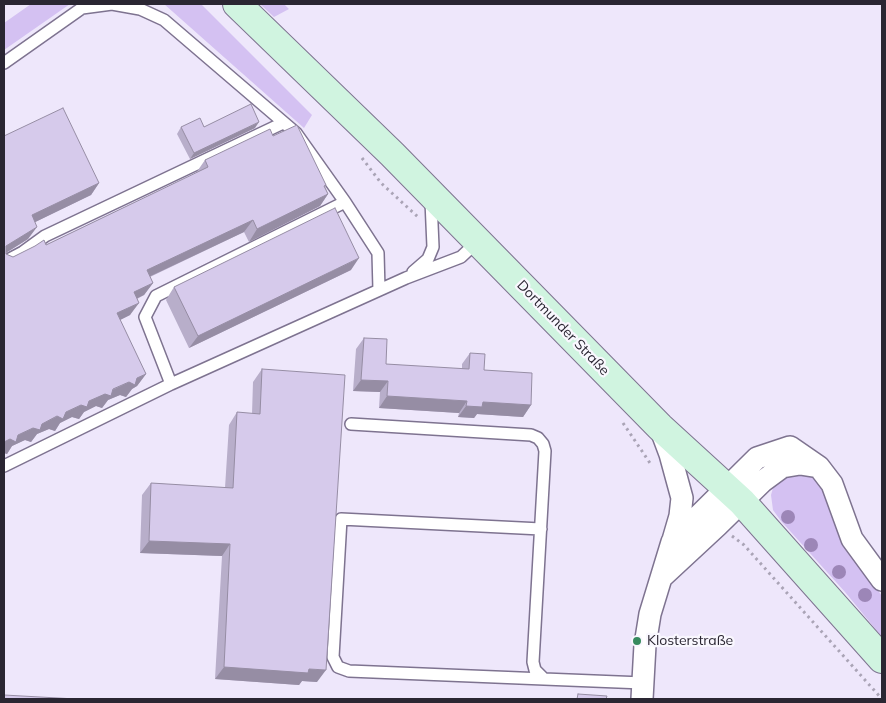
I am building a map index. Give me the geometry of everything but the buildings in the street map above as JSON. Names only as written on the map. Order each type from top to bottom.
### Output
[{"type":"main road","name":"Dortmunder Straße","points":[[238,4],[478,241],[660,427],[734,495],[882,659]]},
{"type":"street","points":[[642,691],[650,614],[680,516],[682,498],[670,454],[660,427]]},
{"type":"street","points":[[663,576],[718,525],[757,458],[790,448],[820,467],[832,484],[852,538],[882,580]]},
{"type":"street","points":[[672,542],[734,495]]},
{"type":"lane","points":[[4,63],[82,8],[112,4],[140,9],[164,20],[296,134],[378,252],[379,290]]},
{"type":"lane","points":[[4,262],[23,252],[45,236],[283,123]]},
{"type":"lane","points":[[406,278],[428,259],[433,247],[434,231],[429,192]]},
{"type":"lane","points":[[171,384],[144,317],[156,296],[345,202]]},
{"type":"lane","points":[[4,466],[171,384],[406,278],[460,257],[478,241]]},
{"type":"lane","points":[[351,424],[531,435],[538,438],[543,444],[545,451],[534,662],[535,670],[544,678]]},
{"type":"lane","points":[[541,529],[341,519],[332,657],[338,667],[349,671],[544,678],[642,691]]},
{"type":"path","points":[[358,153],[381,183],[434,231]]},
{"type":"path","points":[[618,417],[654,469]]},
{"type":"path","points":[[718,525],[744,545],[882,698]]},
{"type":"shaded area","points":[[31,4],[70,4],[4,50],[4,23]]},
{"type":"shaded area","points":[[164,4],[201,4],[312,115],[304,128]]},
{"type":"shaded area","points":[[260,4],[284,4],[289,9],[274,17]]},
{"type":"shaded area","points":[[808,474],[818,480],[826,491],[857,562],[882,596],[882,637],[773,510],[771,495],[777,481],[783,476]]},
{"type":"place","name":"Klosterstraße","points":[[637,641]]}]
